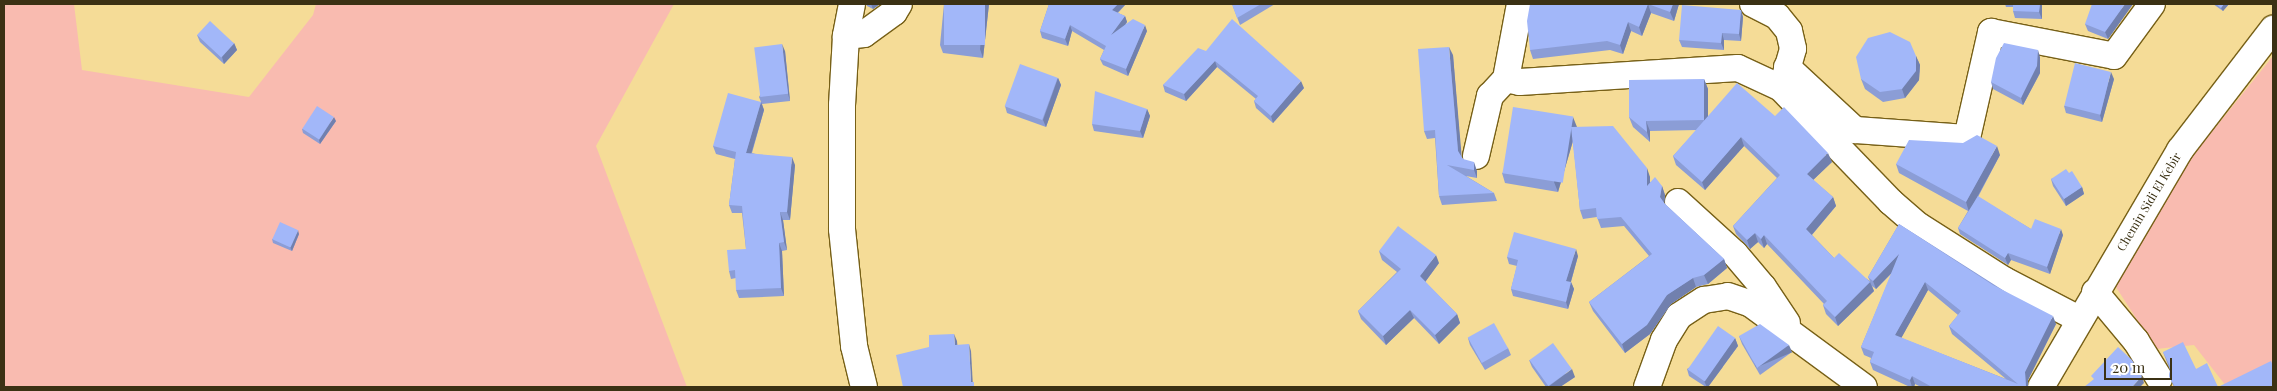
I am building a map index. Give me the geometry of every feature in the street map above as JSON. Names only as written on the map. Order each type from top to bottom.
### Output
[{"type":"street","points":[[852,4],[846,36],[842,105],[842,229],[854,346],[864,387]]},
{"type":"street","points":[[846,36],[864,34],[894,12],[899,4]]},
{"type":"street","points":[[1476,156],[1490,96],[1506,79],[1520,4]]},
{"type":"street","points":[[1754,4],[1777,16],[1789,31],[1793,49],[1784,77]]},
{"type":"street","points":[[1506,79],[1520,82],[1738,68],[1784,77],[1855,130],[1967,138],[1991,32],[2114,56],[2152,4]]},
{"type":"street","name":"Chemin Sidi El Kebir","points":[[2041,387],[2079,319],[2180,150],[2273,29]]},
{"type":"street","points":[[1784,77],[1891,202],[1919,226],[2004,280],[2079,319]]},
{"type":"street","points":[[1678,202],[1735,254],[1763,287],[1796,337]]},
{"type":"street","points":[[2095,292],[2136,341],[2160,378]]},
{"type":"street","points":[[1648,387],[1670,327],[1679,316],[1704,300],[1715,297],[1740,299],[1864,387]]},
{"type":"shaded area","points":[[4,4],[74,4],[82,70],[249,97],[313,15],[316,4],[674,4],[596,146],[687,387],[4,387]]},
{"type":"shaded area","points":[[2273,56],[2273,371],[2226,386],[2194,345],[2156,349],[2112,281],[2182,169]]},
{"type":"building","points":[[944,4],[985,4],[985,45],[944,45]]},
{"type":"building","points":[[1049,4],[1118,4],[1112,10],[1125,16],[1111,35],[1133,19],[1145,25],[1126,69],[1100,59],[1106,46],[1070,25],[1065,39],[1040,31]]},
{"type":"building","points":[[1232,4],[1261,4],[1237,18]]},
{"type":"building","points":[[1530,4],[1648,4],[1639,27],[1628,22],[1620,45],[1607,41],[1530,50],[1527,21]]},
{"type":"building","points":[[1648,4],[1673,4],[1670,12]]},
{"type":"building","points":[[2013,4],[2040,4],[2039,12],[2013,11]]},
{"type":"building","points":[[2092,4],[2125,4],[2105,32],[2085,24]]},
{"type":"building","points":[[2216,4],[2224,4],[2221,8]]},
{"type":"building","points":[[1682,5],[1741,10],[1739,34],[1722,33],[1721,43],[1679,40]]},
{"type":"building","points":[[1232,19],[1301,81],[1271,116],[1254,101],[1258,96],[1215,61],[1184,94],[1163,85],[1198,48],[1206,51]]},
{"type":"building","points":[[210,21],[234,44],[221,57],[197,35]]},
{"type":"building","points":[[1890,32],[1910,42],[1916,56],[1916,71],[1902,89],[1880,92],[1861,79],[1856,57],[1868,38]]},
{"type":"building","points":[[2004,43],[2038,50],[2037,66],[2021,98],[1991,82],[1996,58]]},
{"type":"building","points":[[782,44],[788,94],[760,97],[754,47]]},
{"type":"building","points":[[1449,47],[1458,151],[1463,159],[1474,162],[1474,170],[1447,165],[1494,193],[1439,196],[1435,130],[1424,131],[1418,49]]},
{"type":"building","points":[[2075,63],[2111,72],[2100,115],[2064,106]]},
{"type":"building","points":[[1020,64],[1058,78],[1042,120],[1005,106]]},
{"type":"building","points":[[1704,79],[1704,120],[1646,121],[1647,132],[1629,117],[1629,80]]},
{"type":"building","points":[[1737,83],[1775,116],[1784,107],[1828,153],[1807,174],[1833,197],[1806,229],[1834,258],[1839,253],[1870,282],[1835,317],[1823,305],[1827,301],[1764,235],[1761,239],[1755,233],[1747,240],[1733,226],[1780,175],[1741,137],[1702,182],[1673,156]]},
{"type":"building","points":[[1095,91],[1147,109],[1140,131],[1092,124]]},
{"type":"building","points":[[728,93],[761,102],[746,153],[792,157],[787,212],[780,212],[784,242],[779,243],[781,288],[736,290],[735,270],[729,271],[727,250],[746,249],[742,206],[729,205],[736,152],[713,146]]},
{"type":"building","points":[[317,106],[334,117],[319,140],[302,129]]},
{"type":"building","points":[[1513,107],[1573,117],[1563,183],[1503,173]]},
{"type":"building","points":[[1613,126],[1647,168],[1647,186],[1655,177],[1662,186],[1660,197],[1665,204],[1724,259],[1704,275],[1693,278],[1667,295],[1647,325],[1622,344],[1589,302],[1652,254],[1621,217],[1597,219],[1596,208],[1580,210],[1571,127]]},
{"type":"building","points":[[1977,135],[1997,146],[1966,202],[1896,164],[1909,140],[1963,143]]},
{"type":"building","points":[[2066,169],[2069,173],[2072,171],[2082,187],[2064,199],[2051,179]]},
{"type":"building","points":[[1978,196],[2031,229],[2035,219],[2061,229],[2047,267],[2008,253],[2005,258],[1958,228]]},
{"type":"building","points":[[280,222],[298,230],[291,247],[272,239]]},
{"type":"building","points":[[1899,224],[1993,285],[2053,316],[2025,372],[2026,387],[1932,387],[1912,376],[1910,380],[1870,362],[1874,352],[1861,347],[1899,254],[1873,281],[1868,277]],"holes":[[[1925,282],[1961,311],[1949,326],[2018,384],[1895,335]]]},
{"type":"building","points":[[1398,226],[1436,255],[1420,276],[1457,314],[1435,335],[1410,310],[1383,336],[1358,311],[1401,269],[1379,251]]},
{"type":"building","points":[[1514,232],[1576,249],[1566,281],[1571,282],[1566,302],[1511,289],[1518,260],[1507,257]]},
{"type":"building","points":[[1494,323],[1508,348],[1482,363],[1468,338]]},
{"type":"building","points":[[1760,324],[1789,345],[1757,368],[1739,336]]},
{"type":"building","points":[[1718,326],[1735,338],[1705,381],[1688,369]]},
{"type":"building","points":[[954,334],[955,345],[969,344],[971,382],[974,382],[974,387],[903,387],[896,355],[929,347],[929,335]]},
{"type":"building","points":[[2183,342],[2196,369],[2207,363],[2218,387],[2175,387],[2169,376],[2171,368],[2163,352]]},
{"type":"building","points":[[1553,343],[1572,369],[1548,386],[1530,360]]},
{"type":"building","points":[[2118,347],[2132,360],[2142,376],[2132,387],[2084,387],[2094,379],[2091,376]]},
{"type":"building","points":[[2271,361],[2273,366],[2273,387],[2218,387]]}]
